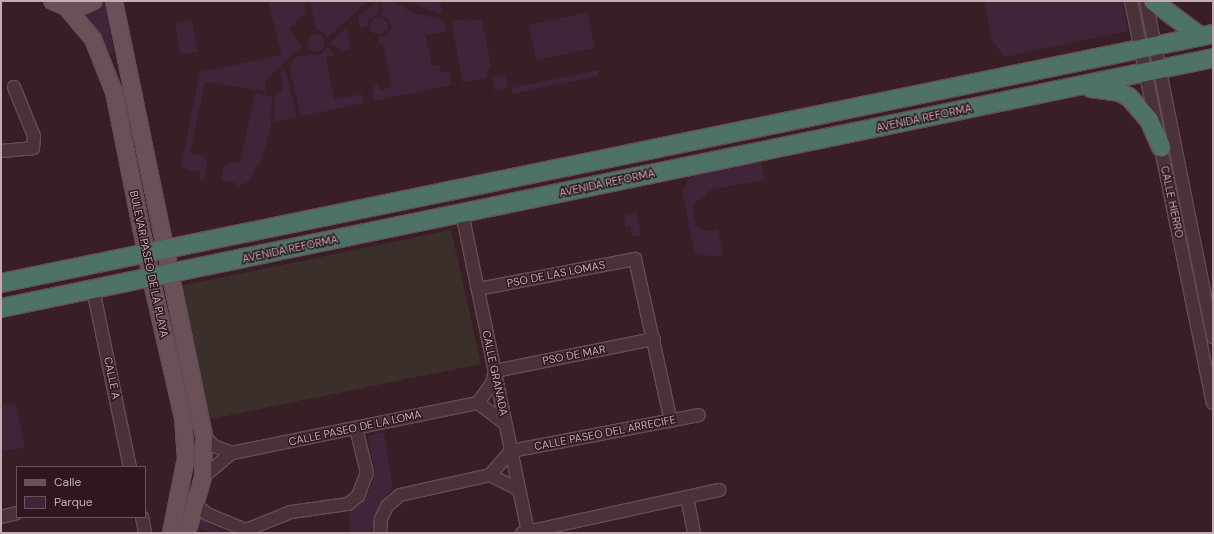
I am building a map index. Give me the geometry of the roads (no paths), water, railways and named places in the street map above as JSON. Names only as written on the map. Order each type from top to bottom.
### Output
[{"type":"highway","points":[[1153,1],[1207,35]]},
{"type":"highway","points":[[1,282],[166,250],[1147,46],[1207,35]]},
{"type":"highway","name":"AVENIDA REFORMA","points":[[1,308],[1213,58]]},
{"type":"highway","points":[[1074,86],[1108,89],[1128,97],[1149,120],[1161,147]]},
{"type":"highway","points":[[462,213],[460,205],[466,198],[502,190],[515,177]]},
{"type":"main road","points":[[59,4],[78,8],[94,1]]},
{"type":"main road","name":"BULEVAR PASEO DE LA PLAYA","points":[[114,1],[204,436],[203,477],[187,533]]},
{"type":"main road","name":"BULEVAR PASEO DE LA PLAYA","points":[[59,4],[93,39],[114,92],[151,278],[183,418],[186,458],[171,533]]},
{"type":"main road","points":[[177,390],[182,395],[190,417],[194,418],[199,412]]},
{"type":"street","name":"CALLE HIERRO","points":[[1131,1],[1147,46],[1213,337]]},
{"type":"street","name":"CALLE HIERRO","points":[[1146,1],[1147,46]]},
{"type":"street","name":"CALLE HIERRO","points":[[1152,71],[1161,147],[1213,403]]},
{"type":"street","points":[[1,151],[33,148],[34,136],[14,87]]},
{"type":"street","name":"CALLE GRANADA","points":[[462,213],[519,490],[526,532]]},
{"type":"street","name":"PSO DE LAS LOMAS","points":[[478,290],[635,259],[654,339]]},
{"type":"street","name":"CALLE A","points":[[93,290],[130,466]]},
{"type":"street","points":[[654,339],[671,421]]},
{"type":"street","name":"PSO DE MAR","points":[[495,371],[654,339]]},
{"type":"street","points":[[495,371],[492,383],[478,403],[505,423]]},
{"type":"street","name":"CALLE PASEO DE LA LOMA","points":[[203,477],[232,453],[478,403]]},
{"type":"street","name":"CALLE PASEO DEL ARRECIFE","points":[[511,451],[699,415]]},
{"type":"street","points":[[233,533],[246,530],[291,512],[348,504],[358,496],[367,473],[356,428]]},
{"type":"street","points":[[204,436],[214,446],[232,453]]},
{"type":"street","points":[[380,533],[381,520],[387,506],[400,495],[490,475],[511,451]]},
{"type":"street","points":[[490,475],[519,490]]},
{"type":"street","points":[[526,532],[719,490]]},
{"type":"street","points":[[687,497],[694,533]]},
{"type":"street","points":[[196,504],[207,514],[246,530]]},
{"type":"street","points":[[1,517],[16,513]]},
{"type":"street","points":[[142,518],[146,533]]}]
